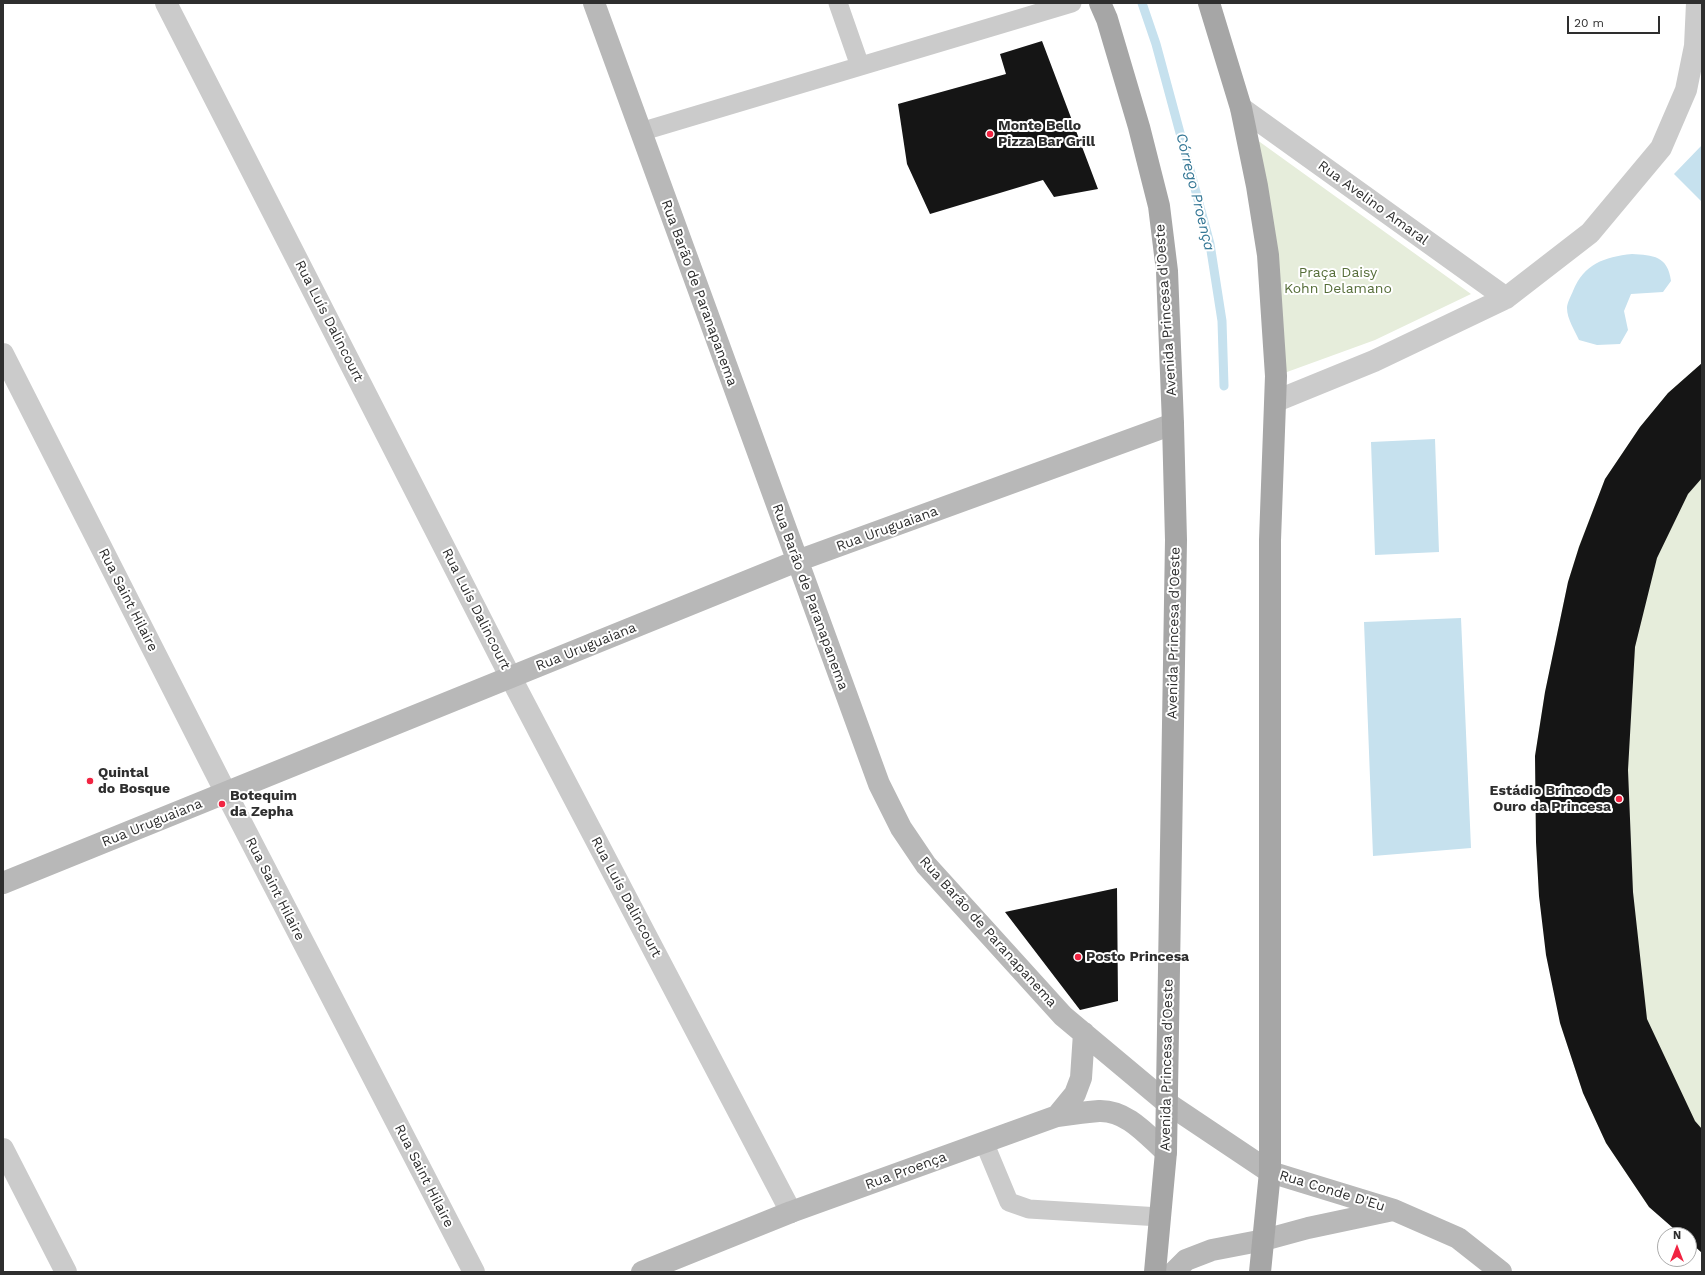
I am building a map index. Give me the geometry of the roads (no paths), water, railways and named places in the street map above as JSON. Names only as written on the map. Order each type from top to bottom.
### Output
[{"type":"main road","name":"Rua Barão de Paranapanema","points":[[594,3],[879,784],[901,828],[926,865],[1063,1016],[1167,1103]]},
{"type":"main road","name":"Avenida Princesa d'Oeste","points":[[1100,3],[1107,19],[1139,127],[1159,206],[1167,271],[1176,540],[1166,1152],[1155,1272]]},
{"type":"main road","points":[[1209,3],[1241,108],[1257,186],[1268,254],[1276,376],[1270,540],[1270,1172],[1260,1272]]},
{"type":"main road","name":"Rua Uruguaiana","points":[[3,883],[797,562],[1173,424]]},
{"type":"main road","points":[[1057,1116],[1075,1094],[1081,1078],[1084,1034]]},
{"type":"main road","name":"Rua Conde D'Eu","points":[[1167,1103],[1270,1172],[1394,1210],[1458,1238],[1501,1272]]},
{"type":"main road","name":"Rua Proença","points":[[642,1272],[791,1212],[1057,1116],[1101,1111],[1120,1116],[1133,1122],[1166,1152]]},
{"type":"main road","points":[[1174,1272],[1186,1260],[1212,1250],[1264,1240],[1308,1228],[1394,1210]]},
{"type":"street","name":"Rua Luís Dalincourt","points":[[166,3],[511,678],[791,1212]]},
{"type":"street","points":[[1276,401],[1374,361],[1506,298],[1590,233],[1661,148],[1686,90],[1695,46],[1697,3]]},
{"type":"street","name":"Rua Avelino Amaral","points":[[1241,108],[1506,298]]},
{"type":"street","name":"Rua Saint Hilaire","points":[[3,354],[226,793],[474,1272]]},
{"type":"street","points":[[3,1149],[66,1272]]},
{"type":"lane","points":[[838,3],[860,66]]},
{"type":"lane","points":[[640,132],[1072,3]]},
{"type":"lane","points":[[984,1142],[1009,1202],[1016,1206],[1029,1209],[1160,1217]]},
{"type":"water","points":[[1702,145],[1702,202],[1674,174]]},
{"type":"water","points":[[1632,254],[1647,255],[1658,258],[1667,266],[1671,281],[1663,292],[1631,294],[1624,311],[1628,330],[1620,344],[1597,345],[1579,340],[1567,312],[1569,300],[1578,282],[1589,268],[1596,264],[1613,257]]},
{"type":"water","points":[[1435,439],[1439,552],[1375,555],[1371,442]]},
{"type":"water","points":[[1461,618],[1471,848],[1373,856],[1364,622]]},
{"type":"waterway","name":"Córrego Proença","points":[[1142,3],[1156,44],[1210,244],[1222,321],[1224,386]]},
{"type":"place","name":"Monte Bello Pizza Bar Grill","points":[[990,134]]},
{"type":"place","name":"Quintal do Bosque","points":[[90,781]]},
{"type":"place","name":"Estádio Brinco de Ouro da Princesa","points":[[1619,799]]},
{"type":"place","name":"Botequim da Zepha","points":[[222,804]]},
{"type":"place","name":"Posto Princesa","points":[[1078,957]]},
{"type":"park label","name":"Praça Daisy Kohn Delamano","points":[[1338,282]]}]
